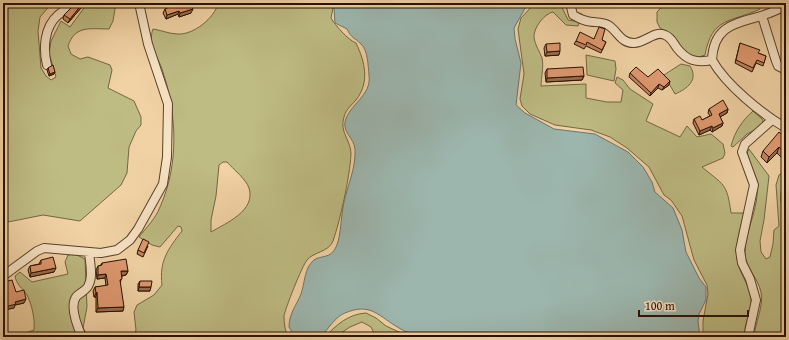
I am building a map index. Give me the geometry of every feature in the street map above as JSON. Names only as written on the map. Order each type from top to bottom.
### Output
[{"type":"street","points":[[47,65],[45,55],[46,35],[58,16],[72,3]]},
{"type":"street","points":[[3,276],[37,251],[44,248],[89,253],[117,250],[130,240],[158,196],[166,174],[168,104],[148,44],[139,3]]},
{"type":"street","points":[[573,3],[571,7],[573,14],[585,20],[607,24],[620,38],[628,42],[639,43],[659,34],[663,34],[674,41],[677,48],[686,57],[694,61],[712,60]]},
{"type":"street","points":[[786,5],[777,12],[728,27],[719,33],[714,44],[712,60],[721,73],[752,104],[772,120],[786,128]]},
{"type":"street","points":[[762,16],[778,66],[786,70]]},
{"type":"street","points":[[748,337],[756,300],[750,279],[742,263],[740,250],[754,185],[742,152],[745,144],[772,120]]},
{"type":"street","points":[[82,337],[78,329],[74,302],[77,296],[87,289],[90,283],[89,253]]},
{"type":"shaded area","points":[[3,3],[52,3],[40,17],[38,31],[41,68],[46,76],[51,80],[56,77],[49,53],[51,41],[61,21],[70,27],[84,8],[80,3],[116,3],[113,21],[109,29],[90,29],[79,31],[71,39],[68,46],[71,54],[80,59],[88,57],[110,65],[112,70],[108,88],[134,101],[141,117],[141,125],[136,131],[129,147],[127,173],[121,185],[80,221],[43,215],[3,223]]},
{"type":"shaded area","points":[[218,3],[334,3],[331,18],[349,39],[356,43],[362,57],[365,72],[365,79],[360,93],[346,112],[343,122],[344,132],[351,154],[347,186],[339,222],[331,245],[307,260],[298,279],[284,316],[288,337],[133,337],[136,330],[134,312],[137,305],[154,295],[162,285],[161,277],[163,262],[182,231],[181,227],[178,226],[160,247],[152,245],[139,237],[160,207],[166,191],[173,157],[174,140],[171,105],[163,72],[152,46],[151,40],[153,29],[175,34],[184,34],[196,29],[208,20],[216,9]],"holes":[[[223,162],[227,162],[245,181],[249,188],[250,196],[244,210],[211,232],[211,220],[216,196],[219,165]]]},
{"type":"shaded area","points":[[535,3],[560,3],[568,20],[579,22],[578,26],[566,25],[553,12],[543,18],[537,26],[534,38],[543,61],[541,86],[586,84],[586,98],[607,102],[621,102],[623,90],[615,83],[617,77],[623,80],[630,89],[653,104],[646,121],[680,137],[687,126],[697,137],[711,134],[723,144],[725,153],[723,158],[702,167],[723,185],[728,195],[731,213],[744,213],[736,252],[738,264],[749,291],[751,301],[751,309],[745,326],[745,337],[703,337],[703,321],[708,294],[707,285],[694,260],[682,216],[671,200],[664,195],[649,167],[627,148],[610,137],[591,130],[555,125],[530,114],[522,106],[520,99],[524,74],[518,29],[521,18]]},
{"type":"shaded area","points":[[665,3],[761,3],[760,9],[732,19],[718,27],[712,33],[705,55],[696,58],[688,54],[668,33],[660,28],[657,22],[657,12]]},
{"type":"shaded area","points":[[586,55],[615,61],[616,69],[614,81],[587,75]]},
{"type":"shaded area","points":[[681,64],[690,66],[693,76],[687,87],[675,94],[664,75]]},
{"type":"shaded area","points":[[753,111],[763,120],[762,126],[747,134],[733,147],[731,146],[739,127]]},
{"type":"shaded area","points":[[749,149],[769,176],[760,241],[761,252],[766,259],[770,257],[774,230],[779,226],[776,185],[779,175],[786,171],[786,184],[783,185],[781,199],[782,205],[786,211],[786,337],[754,337],[762,297],[759,287],[747,263],[745,253],[747,236],[755,210],[757,192],[756,179],[747,157]]},
{"type":"shaded area","points":[[75,254],[85,259],[87,307],[83,328],[88,337],[14,337],[34,330],[33,312],[29,299],[18,284],[15,276],[20,272],[32,282],[68,274],[65,262],[68,255]]},
{"type":"shaded area","points":[[366,313],[376,318],[386,326],[410,337],[376,337],[371,327],[362,322],[350,327],[335,337],[325,337],[344,320],[354,315]]},
{"type":"water","points":[[336,3],[528,3],[514,28],[521,63],[516,105],[525,113],[554,129],[595,134],[628,152],[643,167],[652,182],[655,192],[673,208],[682,230],[686,252],[699,278],[706,287],[706,300],[699,314],[698,321],[700,337],[419,337],[406,332],[374,312],[361,309],[342,315],[335,320],[321,337],[295,337],[289,327],[289,322],[291,314],[301,294],[308,267],[317,258],[329,255],[334,251],[338,243],[343,207],[355,156],[354,145],[347,132],[345,122],[351,110],[367,89],[369,82],[368,63],[365,50],[347,29],[335,23],[334,8]]},
{"type":"building","points":[[76,3],[82,4],[70,19],[64,15]]},
{"type":"building","points":[[178,3],[190,3],[193,9],[167,15],[165,9]]},
{"type":"building","points":[[599,27],[605,29],[602,40],[606,42],[602,50],[587,42],[586,45],[576,41],[580,32],[594,39]]},
{"type":"building","points":[[560,43],[560,51],[547,52],[546,44]]},
{"type":"building","points":[[740,43],[760,50],[758,53],[766,56],[764,63],[757,60],[753,68],[736,60]]},
{"type":"building","points":[[53,65],[55,72],[50,74],[48,68]]},
{"type":"building","points":[[583,67],[584,76],[547,78],[547,69]]},
{"type":"building","points":[[636,67],[648,77],[658,69],[670,81],[664,87],[659,84],[651,93],[630,73]]},
{"type":"building","points":[[723,100],[728,109],[719,114],[723,123],[713,128],[712,126],[700,131],[694,119],[700,116],[702,120],[712,115],[709,109]]},
{"type":"building","points":[[779,132],[786,139],[786,154],[779,147],[769,157],[763,151]]},
{"type":"building","points":[[143,239],[149,242],[144,253],[138,250]]},
{"type":"building","points":[[53,257],[56,268],[31,273],[30,266],[41,264],[41,260]]},
{"type":"building","points":[[126,259],[128,271],[121,271],[122,279],[120,280],[124,307],[98,308],[97,292],[96,293],[95,287],[108,285],[106,274],[98,275],[98,266],[102,265],[102,263]]},
{"type":"building","points":[[12,280],[16,292],[24,290],[26,299],[5,307],[4,302],[3,303],[3,293],[7,292],[4,282]]},
{"type":"building","points":[[140,281],[152,281],[151,287],[139,287]]}]
